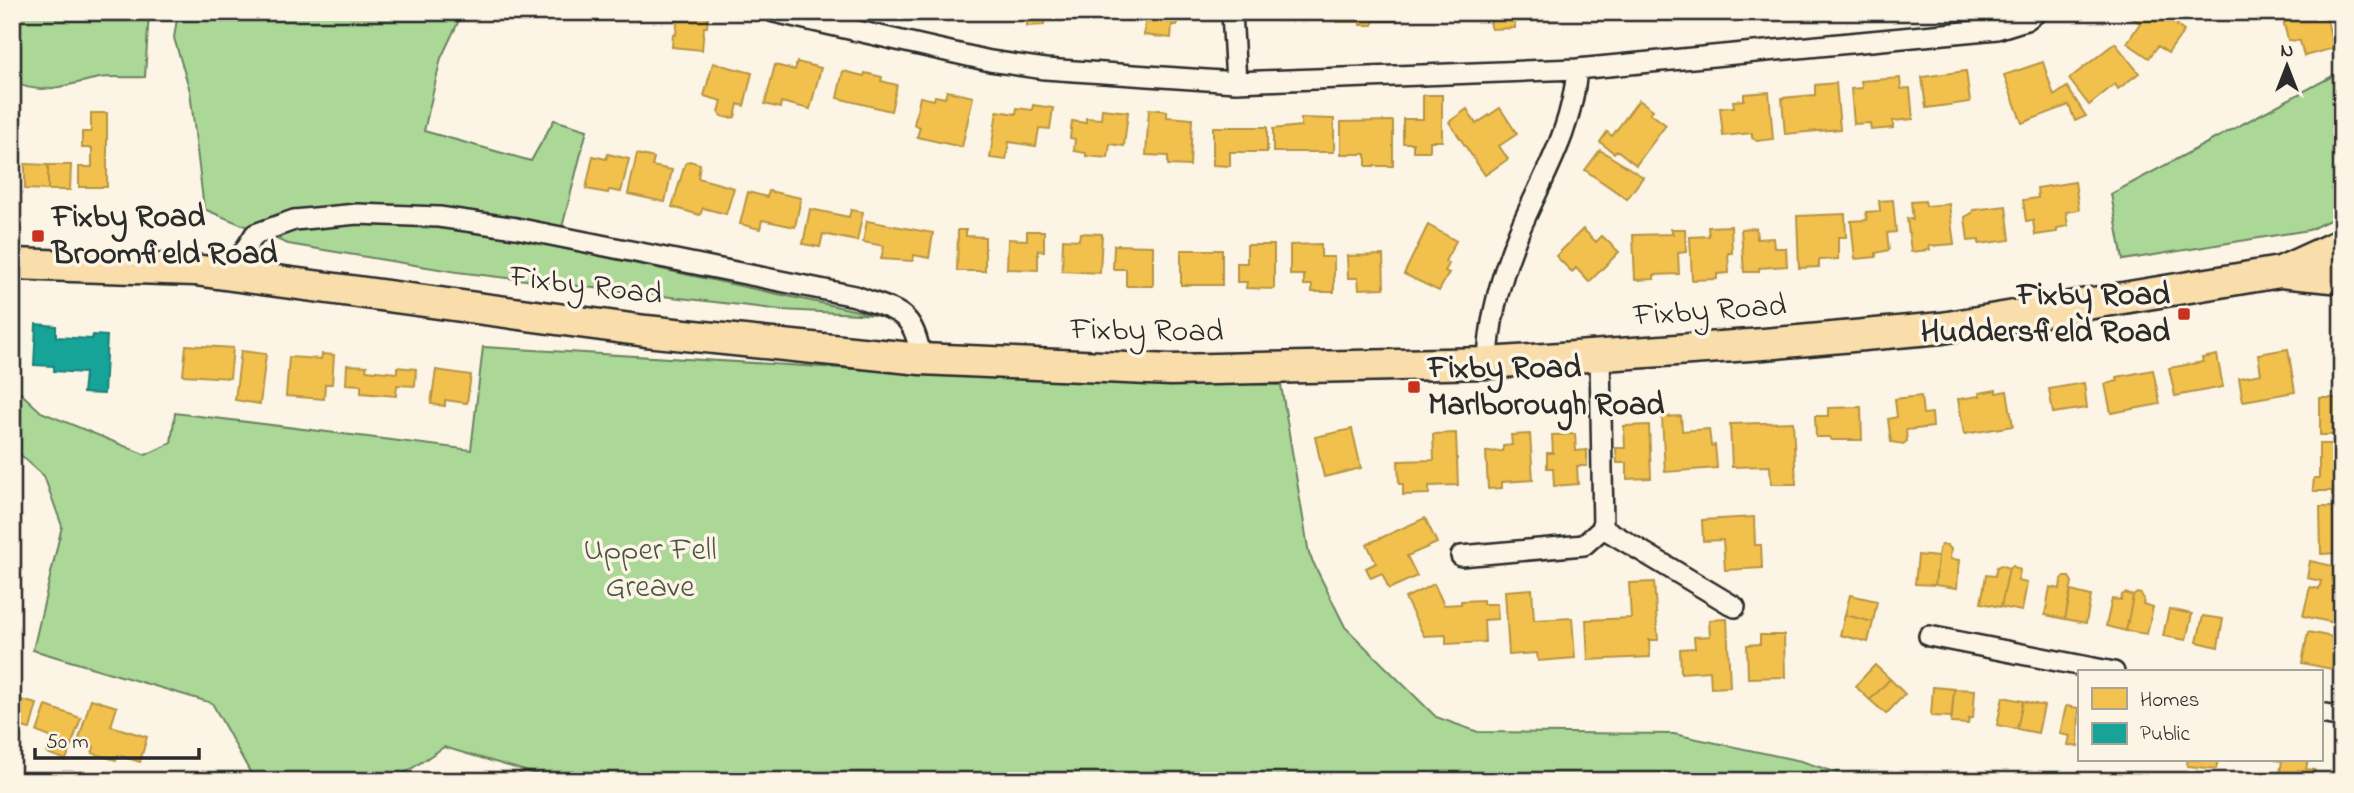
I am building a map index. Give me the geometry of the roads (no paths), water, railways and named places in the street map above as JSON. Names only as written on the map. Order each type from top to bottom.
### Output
[{"type":"main road","name":"Fixby Road","points":[[12,264],[147,267],[236,275],[646,331],[921,359],[1171,370],[1488,363],[1764,344],[1942,328],[2280,272],[2342,244]]},
{"type":"main road","name":"Fixby Road","points":[[2280,272],[2342,278]]},
{"type":"street","points":[[775,12],[990,61],[1045,69],[1236,82],[1577,69],[1997,29],[2026,20],[2037,12]]},
{"type":"street","points":[[1232,12],[1236,82]]},
{"type":"street","points":[[1488,363],[1493,308],[1518,234],[1567,126],[1575,96],[1577,69]]},
{"type":"street","points":[[236,275],[241,256],[255,234],[294,220],[356,214],[439,217],[516,228],[855,296],[904,315],[918,337],[921,359]]},
{"type":"street","points":[[1461,556],[1584,545],[1603,528],[1600,355]]},
{"type":"street","points":[[1603,528],[1735,607]]},
{"type":"street","points":[[1929,636],[2104,670]]},
{"type":"street","points":[[2322,713],[2342,717]]},
{"type":"place","name":"Fixby Road Broomfield Road","points":[[38,236]]},
{"type":"place","name":"Fixby Road Huddersfield Road","points":[[2184,314]]},
{"type":"place","name":"Fixby Road Marlborough Road","points":[[1414,387]]},
{"type":"park label","name":"Upper Fell Greave","points":[[650,570]]}]
